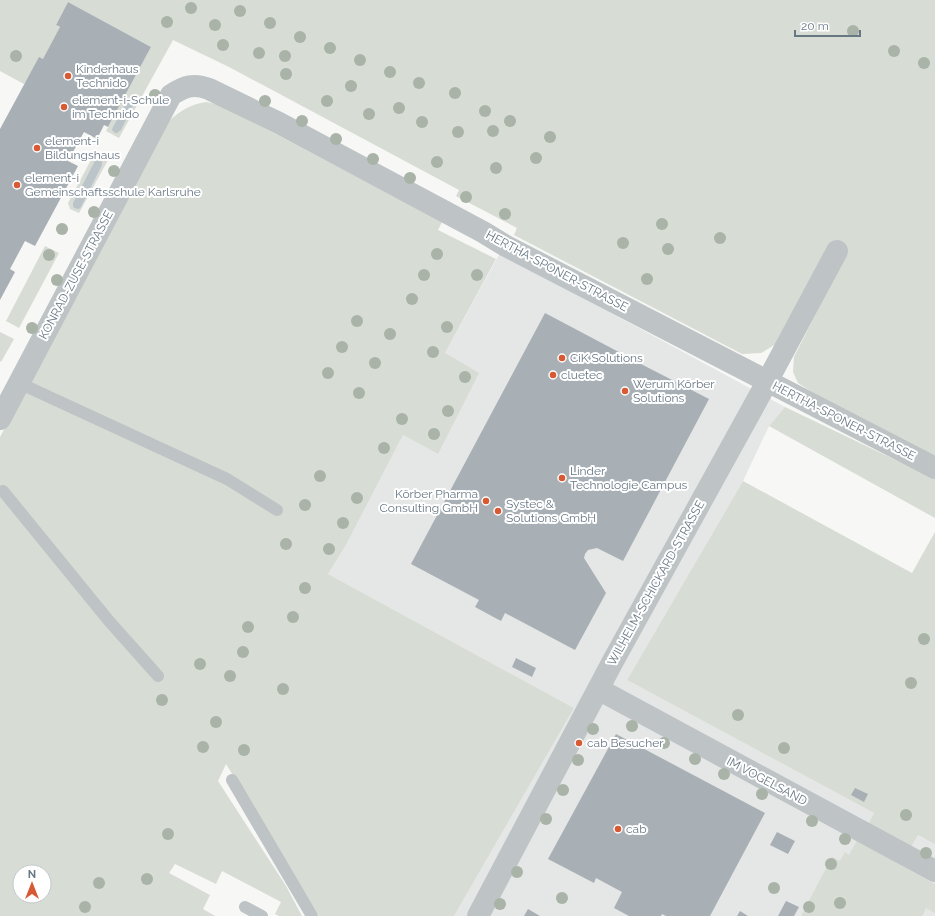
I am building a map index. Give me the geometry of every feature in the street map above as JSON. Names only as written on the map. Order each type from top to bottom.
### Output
[{"type":"street","name":"HERTHA-SPONER-STRASSE","points":[[178,90],[189,86],[200,85],[219,93],[279,123],[483,232],[506,246],[935,468]]},
{"type":"street","name":"KONRAD-ZUSE-STRASSE","points":[[0,419],[171,95],[178,90]]},
{"type":"street","name":"WILHELM-SCHICKARD-STRASSE","points":[[478,916],[598,689],[768,382],[837,251]]},
{"type":"street","name":"IM VOGELSAND","points":[[598,689],[935,872]]},
{"type":"lane","points":[[19,384],[206,468],[227,479],[277,510]]},
{"type":"lane","points":[[3,491],[109,621],[158,676]]},
{"type":"lane","points":[[232,780],[312,916]]},
{"type":"lane","points":[[245,907],[262,916]]},
{"type":"shaded area","points":[[0,0],[935,0],[935,458],[821,398],[798,383],[793,372],[794,357],[847,252],[776,344],[761,353],[742,354],[514,235],[517,228],[456,196],[459,190],[229,67],[173,40],[119,138],[106,131],[151,47],[68,2],[56,25],[62,29],[45,61],[24,84],[0,71]]},
{"type":"shaded area","points":[[129,98],[133,98],[135,101],[134,104],[121,130],[115,133],[112,130],[113,127]]},
{"type":"shaded area","points":[[206,102],[221,105],[442,222],[438,230],[496,259],[445,353],[479,373],[438,454],[403,435],[346,545],[328,574],[574,708],[454,916],[319,916],[226,764],[218,781],[286,886],[302,916],[279,916],[275,914],[281,902],[222,871],[216,884],[175,864],[169,873],[210,895],[203,909],[215,916],[0,916],[0,437],[170,120],[178,113],[196,104]]},
{"type":"shaded area","points":[[97,155],[108,160],[79,213],[70,209],[68,203],[92,158]]},
{"type":"shaded area","points":[[96,159],[102,162],[102,165],[81,207],[79,209],[74,208],[73,203]]},
{"type":"shaded area","points":[[45,246],[59,253],[19,328],[6,321]]},
{"type":"shaded area","points":[[500,253],[785,407],[769,426],[743,481],[627,680],[874,813],[866,828],[909,851],[918,835],[925,839],[935,820],[935,916],[454,916],[574,708],[328,574],[346,545],[403,435],[438,454],[445,353]]},
{"type":"shaded area","points":[[0,332],[14,339],[1,362],[0,361]]},
{"type":"shaded area","points":[[785,407],[935,479],[935,518],[769,426]]},
{"type":"shaded area","points":[[743,481],[912,573],[935,532],[935,844],[918,835],[909,851],[866,828],[874,813],[627,680]]},
{"type":"shaded area","points":[[859,837],[902,866],[935,884],[935,913],[926,908],[922,916],[801,916],[832,857],[840,861],[845,852],[849,855]]},
{"type":"building","name":"element-i Bildungshaus","points":[[68,2],[151,47],[108,127],[104,125],[97,139],[84,132],[68,161],[78,166],[35,246],[25,241],[10,269],[15,272],[0,300],[0,129],[39,57],[43,59],[60,27],[56,25]]},
{"type":"building","name":"Linder Technologie Campus","points":[[545,313],[632,359],[633,356],[643,361],[641,364],[709,399],[623,561],[597,548],[588,550],[585,554],[584,558],[606,593],[575,650],[505,613],[501,621],[475,607],[479,600],[411,564]]},
{"type":"building","points":[[516,658],[536,668],[532,677],[512,667]]},
{"type":"building","points":[[616,734],[765,813],[710,916],[666,916],[662,914],[661,916],[629,916],[614,908],[622,892],[596,878],[594,883],[548,859]]},
{"type":"building","points":[[855,788],[868,794],[864,802],[851,795]]},
{"type":"building","points":[[777,832],[795,841],[788,854],[770,845]]},
{"type":"building","points":[[786,901],[799,907],[794,916],[778,916]]},
{"type":"building","points":[[528,909],[540,916],[524,916]]},
{"type":"building","points":[[740,911],[748,916],[737,916]]},
{"type":"place","name":"Kinderhaus Technido","points":[[68,76]]},
{"type":"place","name":"element-i-Schule im Technido","points":[[64,107]]},
{"type":"place","name":"element-i Bildungshaus","points":[[37,148]]},
{"type":"place","name":"element-i Gemeinschaftsschule Karlsruhe","points":[[17,185]]},
{"type":"place","name":"CiK Solutions","points":[[562,358]]},
{"type":"place","name":"cluetec","points":[[553,375]]},
{"type":"place","name":"Werum Körber Solutions","points":[[625,391]]},
{"type":"place","name":"Linder Technologie Campus","points":[[562,478]]},
{"type":"place","name":"Körber Pharma Consulting GmbH","points":[[486,501]]},
{"type":"place","name":"Systec & Solutions GmbH","points":[[498,511]]},
{"type":"place","name":"cab Besucher","points":[[579,743]]},
{"type":"place","name":"cab","points":[[618,829]]}]
